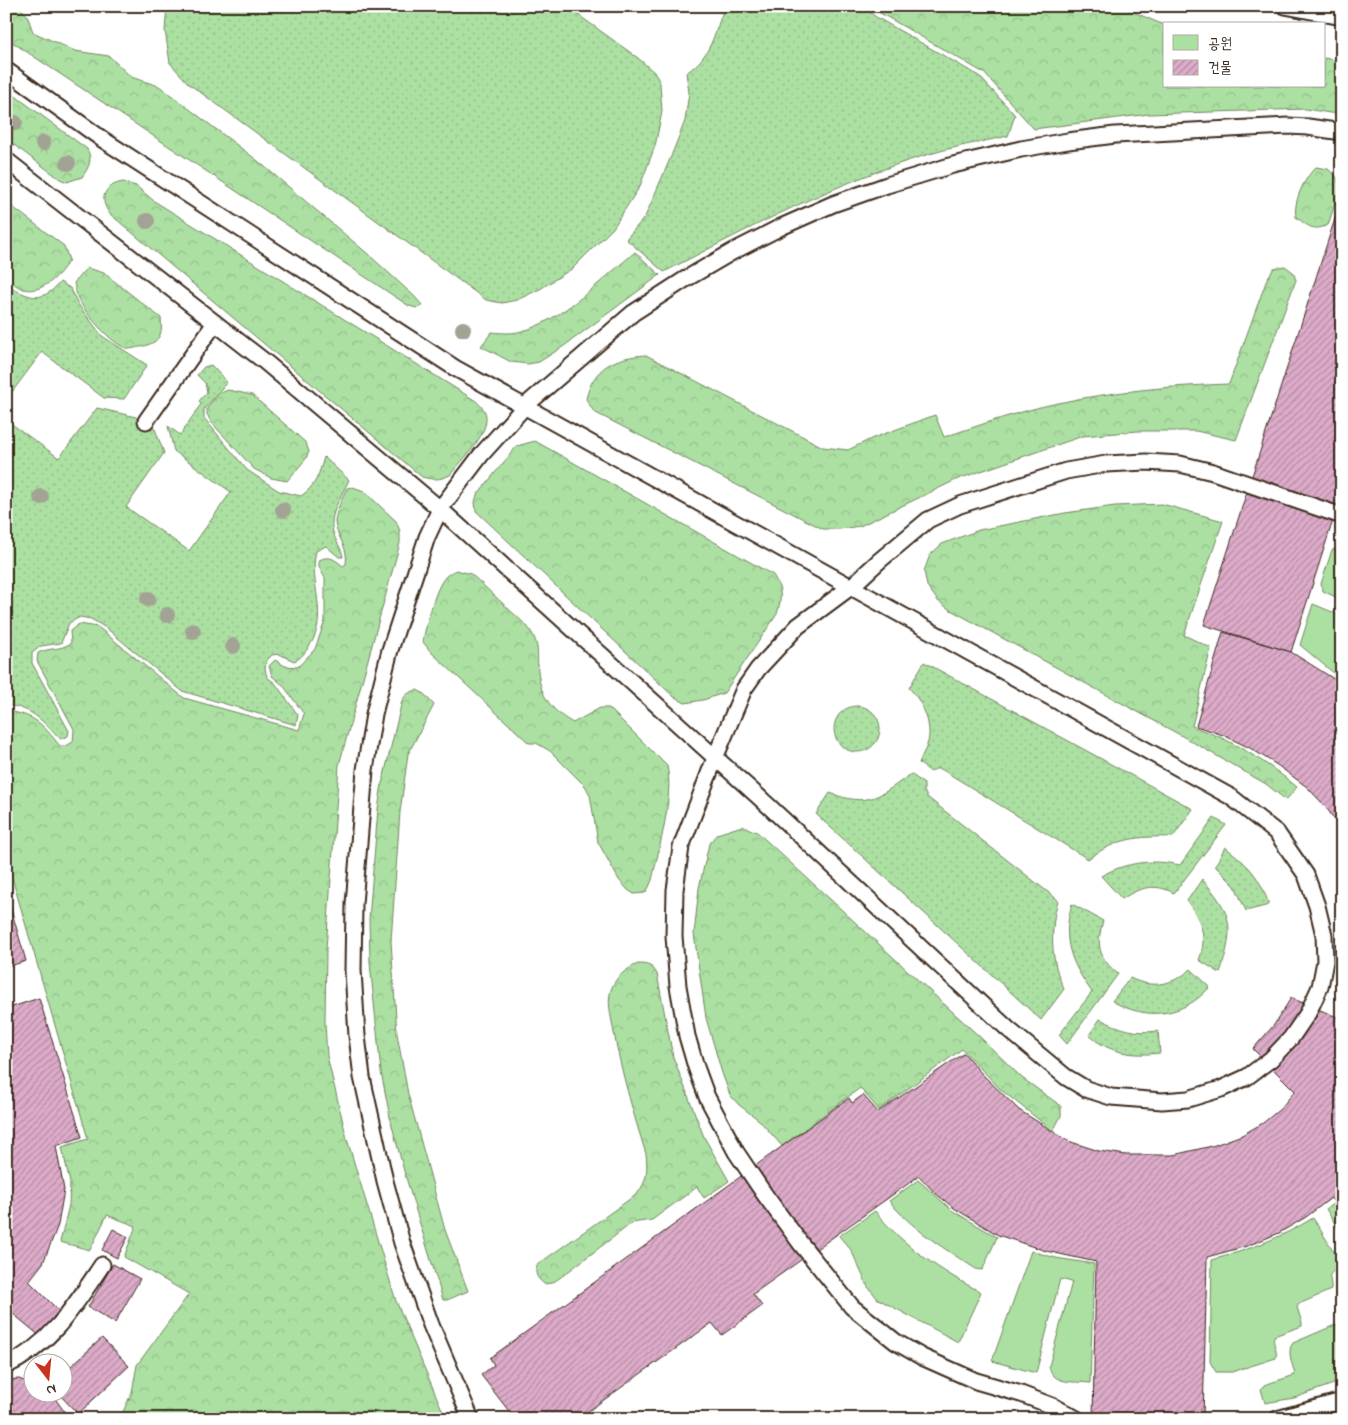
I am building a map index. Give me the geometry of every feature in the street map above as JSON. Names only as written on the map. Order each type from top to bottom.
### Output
[{"type":"lane","points":[[1285,6],[1342,17]]},
{"type":"lane","points":[[6,70],[102,139],[455,368],[1231,797],[1277,833],[1306,875],[1317,906],[1324,936],[1325,961],[1320,987],[1308,1014],[1271,1059],[1248,1077],[1221,1089],[1188,1099],[1162,1101],[1111,1096],[1086,1089],[1066,1077],[1008,1029],[715,758],[440,509],[264,361],[6,160]]},
{"type":"lane","points":[[471,1419],[431,1325],[402,1242],[385,1181],[362,1077],[357,1036],[353,970],[354,904],[365,770],[374,714],[393,641],[427,537],[440,509],[481,455],[525,406],[633,313],[684,280],[781,226],[886,185],[987,156],[1068,141],[1115,135],[1297,126],[1342,132]]},
{"type":"lane","points":[[146,421],[215,323]]},
{"type":"lane","points":[[1077,1419],[1055,1407],[1021,1394],[976,1381],[922,1357],[896,1342],[874,1326],[852,1307],[801,1244],[736,1152],[707,1097],[696,1067],[678,986],[674,936],[675,890],[681,847],[744,689],[758,669],[798,626],[852,586],[879,560],[928,520],[960,505],[1066,470],[1106,464],[1146,462],[1180,464],[1213,472],[1342,516]]},
{"type":"lane","points":[[6,1366],[18,1360],[50,1335],[65,1320],[102,1265]]},
{"type":"lane","points":[[1277,1419],[1342,1401]]},
{"type":"green space","points":[[6,6],[19,6],[27,15],[33,32],[75,51],[109,56],[131,77],[159,86],[258,161],[368,254],[423,306],[417,308],[409,306],[6,38]]},
{"type":"green space","points":[[167,6],[566,6],[638,58],[655,73],[660,83],[662,112],[655,146],[640,186],[613,228],[573,268],[540,289],[517,300],[502,303],[486,300],[189,84],[170,63],[165,30]]},
{"type":"green space","points":[[725,6],[862,6],[876,17],[979,76],[1015,115],[1008,136],[936,152],[858,179],[792,208],[664,272],[626,239],[645,217],[685,121],[689,92],[686,73],[702,59],[707,51]]},
{"type":"green space","points":[[868,6],[1119,6],[1163,25],[1163,88],[1326,88],[1326,58],[1342,61],[1342,115],[1306,109],[1149,114],[1034,129],[984,73]]},
{"type":"green space","points":[[6,89],[87,149],[90,157],[89,163],[82,177],[67,182],[60,179],[6,139]]},
{"type":"green space","points":[[1316,167],[1328,169],[1337,177],[1340,189],[1328,225],[1314,228],[1296,217],[1296,204],[1300,190],[1307,177]]},
{"type":"green space","points":[[123,182],[136,186],[154,201],[476,401],[484,410],[485,426],[475,444],[450,475],[436,479],[422,477],[110,214],[104,203],[105,193],[111,186]]},
{"type":"green space","points":[[6,202],[64,246],[69,260],[56,277],[40,288],[23,289],[14,284],[6,275]]},
{"type":"green space","points":[[635,252],[660,275],[564,346],[539,362],[528,364],[511,362],[481,346],[492,332],[518,332],[537,326],[567,309]]},
{"type":"green space","points":[[1285,266],[1293,272],[1296,280],[1236,440],[1196,431],[1138,431],[1083,436],[958,479],[860,526],[823,529],[594,412],[586,399],[594,379],[607,366],[625,358],[646,355],[823,447],[848,450],[873,438],[935,415],[944,437],[1029,410],[1100,395],[1186,386],[1229,384],[1267,279],[1274,268]]},
{"type":"green space","points":[[87,268],[104,273],[161,318],[161,330],[156,341],[129,349],[114,341],[98,326],[79,301],[74,283]]},
{"type":"green space","points":[[60,282],[70,288],[78,304],[102,336],[147,365],[124,399],[104,398],[42,352],[6,400],[6,285],[34,297],[47,294]]},
{"type":"green space","points":[[211,365],[227,382],[204,409],[204,418],[247,470],[279,491],[301,496],[314,484],[324,457],[349,480],[336,505],[332,519],[333,532],[343,557],[339,557],[326,546],[316,551],[314,563],[319,612],[315,636],[300,658],[294,661],[279,654],[272,655],[266,661],[267,677],[275,683],[298,715],[296,725],[182,691],[106,628],[91,619],[80,617],[69,623],[61,643],[41,646],[32,653],[32,663],[69,731],[68,736],[61,739],[31,713],[24,709],[6,705],[6,420],[59,458],[97,408],[136,417],[143,427],[155,429],[164,453],[126,507],[189,551],[231,492],[174,451],[168,426],[180,435],[201,404],[199,401],[207,392],[205,383],[197,375],[204,367]]},
{"type":"green space","points":[[228,390],[252,395],[306,443],[309,452],[305,460],[287,481],[271,478],[254,469],[211,422],[207,414],[207,408],[218,394]]},
{"type":"green space","points":[[535,441],[773,575],[780,593],[777,614],[724,693],[703,700],[685,703],[673,696],[476,511],[475,502],[477,495],[517,446]]},
{"type":"green space","points":[[353,487],[364,491],[396,521],[400,531],[400,543],[339,765],[326,949],[325,1023],[327,1056],[347,1139],[396,1301],[446,1419],[117,1419],[122,1414],[132,1392],[137,1365],[189,1294],[124,1257],[136,1226],[107,1215],[90,1250],[60,1242],[69,1205],[70,1183],[62,1147],[88,1139],[6,857],[6,711],[32,718],[43,726],[60,746],[66,746],[73,742],[74,729],[37,661],[38,653],[71,643],[70,631],[79,624],[98,627],[184,698],[299,730],[304,714],[283,685],[272,676],[269,666],[275,660],[285,666],[298,667],[315,649],[325,621],[325,578],[319,567],[319,560],[329,558],[343,566],[346,564],[346,552],[336,527],[335,519],[345,491],[347,488]]},
{"type":"green space","points":[[1162,504],[1223,521],[1184,635],[1211,648],[1192,726],[1237,746],[1289,780],[1297,787],[1286,800],[1266,784],[1182,736],[949,609],[938,601],[927,586],[924,571],[930,555],[942,544],[979,530],[1065,513],[1115,506]]},
{"type":"green space","points":[[1337,549],[1342,552],[1342,600],[1323,591],[1321,584],[1332,550]]},
{"type":"green space","points":[[456,570],[471,574],[527,626],[532,633],[537,646],[541,686],[546,699],[555,710],[573,723],[600,708],[609,708],[667,766],[669,792],[665,822],[652,880],[645,893],[634,894],[619,880],[598,842],[590,795],[586,787],[550,751],[536,743],[529,743],[431,652],[423,642],[440,585],[447,575]]},
{"type":"green space","points":[[1313,604],[1342,616],[1342,680],[1300,645]]},
{"type":"green space","points":[[924,662],[1193,809],[1173,837],[1149,837],[1128,840],[1109,847],[1088,859],[941,769],[935,769],[931,772],[919,763],[929,738],[928,722],[926,714],[909,688]]},
{"type":"green space","points":[[417,690],[423,693],[434,705],[408,754],[400,812],[391,941],[397,1034],[408,1094],[445,1230],[468,1291],[447,1300],[443,1300],[391,1122],[381,1072],[370,963],[369,919],[378,809],[382,784],[402,701],[408,694]]},
{"type":"green space","points":[[857,706],[870,710],[876,716],[880,729],[876,742],[870,748],[857,752],[844,748],[838,742],[834,729],[838,716],[844,710]]},
{"type":"green space","points":[[911,774],[924,784],[924,791],[927,797],[1058,900],[1055,911],[1053,945],[1056,967],[1064,989],[1041,1020],[816,814],[830,793],[855,799],[874,797],[882,794]]},
{"type":"green space","points":[[1214,818],[1226,825],[1174,893],[1154,887],[1141,889],[1122,899],[1101,876],[1110,871],[1139,863],[1159,862],[1180,865]]},
{"type":"green space","points":[[742,826],[757,832],[1022,1078],[1061,1106],[1061,1116],[1053,1131],[1000,1089],[962,1049],[879,1110],[860,1088],[782,1146],[759,1120],[739,1105],[730,1095],[706,1018],[694,934],[699,888],[709,844],[717,834]]},
{"type":"green space","points":[[1225,847],[1253,872],[1266,895],[1269,905],[1246,911],[1235,886],[1215,866]]},
{"type":"green space","points":[[1202,879],[1220,902],[1228,923],[1228,945],[1220,973],[1199,960],[1203,944],[1202,929],[1187,901]]},
{"type":"green space","points":[[1072,904],[1103,921],[1099,944],[1100,950],[1106,962],[1118,974],[1067,1044],[1059,1035],[1092,992],[1078,971],[1070,951],[1068,929]]},
{"type":"green space","points":[[638,964],[649,966],[657,974],[673,1057],[704,1137],[729,1181],[704,1198],[697,1187],[652,1220],[632,1223],[561,1277],[552,1283],[544,1284],[537,1276],[537,1265],[637,1194],[645,1180],[647,1171],[646,1154],[624,1076],[609,1004],[611,990],[615,981],[629,968]]},
{"type":"green space","points":[[1191,969],[1210,987],[1188,1005],[1176,1010],[1164,1013],[1151,1013],[1125,1007],[1112,1001],[1130,978],[1146,983],[1162,984],[1177,979]]},
{"type":"green space","points":[[1100,1019],[1128,1030],[1142,1032],[1158,1031],[1160,1053],[1132,1054],[1105,1046],[1089,1035]]},
{"type":"green space","points":[[918,1180],[953,1211],[997,1237],[983,1269],[976,1269],[930,1238],[908,1221],[889,1201]]},
{"type":"green space","points":[[1342,1197],[1342,1235],[1326,1209]]},
{"type":"green space","points":[[875,1211],[898,1236],[924,1257],[952,1276],[981,1292],[958,1342],[878,1299],[868,1287],[851,1250],[839,1236]]},
{"type":"green space","points":[[1313,1218],[1342,1267],[1330,1274],[1331,1290],[1299,1304],[1297,1307],[1302,1326],[1274,1336],[1276,1358],[1232,1372],[1216,1372],[1210,1362],[1212,1260],[1264,1243],[1289,1232]]},
{"type":"green space","points":[[1031,1251],[1056,1258],[1094,1264],[1090,1383],[1059,1379],[1054,1376],[1049,1366],[1072,1282],[1060,1279],[1036,1373],[992,1361]]},
{"type":"green space","points":[[1342,1322],[1342,1381],[1294,1398],[1265,1403],[1261,1389],[1264,1385],[1295,1375],[1290,1354],[1293,1343]]},
{"type":"building","points":[[1342,197],[1342,492],[1291,652],[1204,625]]},
{"type":"building","points":[[1223,632],[1291,652],[1342,684],[1342,831],[1326,807],[1307,787],[1277,765],[1250,748],[1223,735],[1196,726]]},
{"type":"building","points":[[6,892],[26,961],[6,967]]},
{"type":"building","points":[[39,998],[82,1137],[56,1146],[64,1190],[58,1225],[43,1263],[29,1281],[61,1313],[40,1336],[6,1308],[6,1009]]},
{"type":"building","points":[[1291,998],[1342,1019],[1342,1213],[1331,1198],[1306,1217],[1279,1233],[1247,1246],[1207,1257],[1203,1419],[1093,1419],[1096,1262],[1046,1251],[998,1235],[954,1208],[935,1193],[919,1176],[753,1294],[762,1306],[722,1335],[712,1323],[577,1419],[515,1419],[481,1375],[494,1365],[490,1358],[849,1098],[852,1103],[863,1095],[878,1112],[964,1053],[982,1074],[1019,1110],[1068,1141],[1099,1151],[1126,1155],[1173,1155],[1212,1146],[1242,1135],[1263,1123],[1280,1109],[1295,1091],[1253,1049],[1274,1025]]},
{"type":"building","points":[[113,1229],[128,1237],[117,1258],[102,1250]]},
{"type":"building","points":[[113,1264],[140,1279],[115,1323],[88,1307]]},
{"type":"building","points":[[102,1338],[129,1366],[78,1414],[67,1402],[72,1402],[72,1365]]},
{"type":"building","points":[[6,1380],[22,1380],[22,1402],[58,1402],[66,1414],[67,1419],[6,1419]]}]
